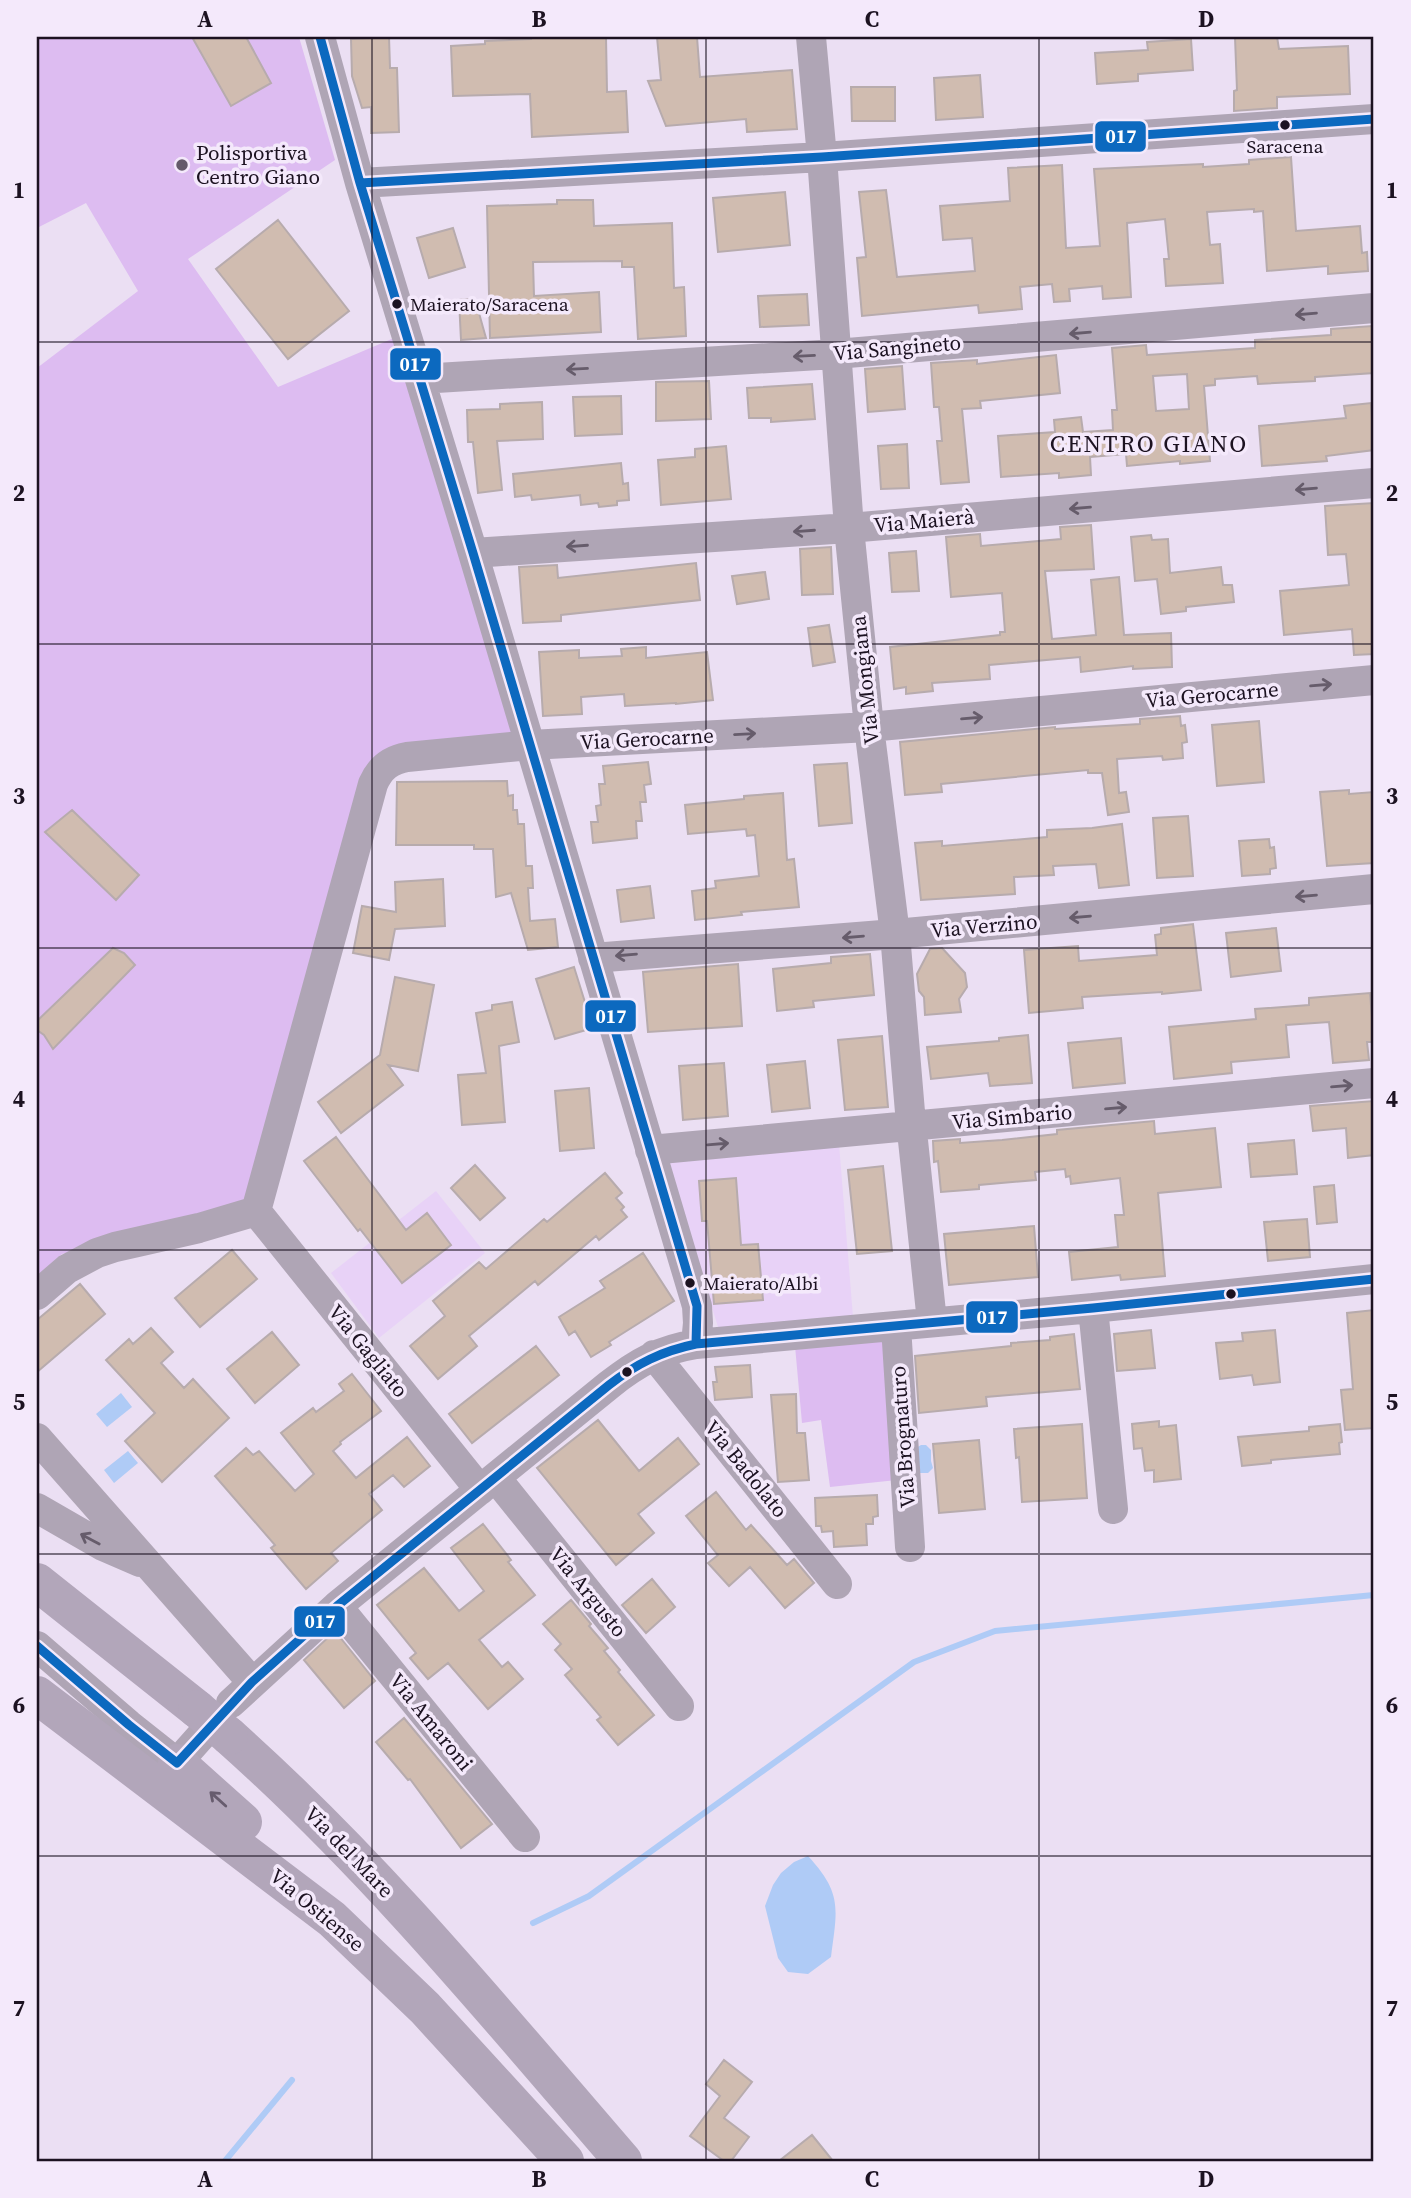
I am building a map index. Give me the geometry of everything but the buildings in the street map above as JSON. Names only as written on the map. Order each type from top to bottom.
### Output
[{"type":"main road","points":[[37,1569],[69,1607]]},
{"type":"main road","name":"Via del Mare","points":[[37,1582],[214,1722],[300,1801],[464,1977],[623,2161]]},
{"type":"main road","name":"Via Ostiense","points":[[37,1695],[332,1919],[425,2008],[565,2161]]},
{"type":"main road","points":[[214,1722],[265,1843],[332,1919]]},
{"type":"street","points":[[320,37],[360,183],[697,1306],[696,1344]]},
{"type":"street","name":"Via Mongiana","points":[[811,37],[849,528],[869,727],[895,934],[932,1322]]},
{"type":"street","points":[[360,183],[822,157],[1374,120]]},
{"type":"street","name":"Via Sangineto","points":[[420,379],[836,354],[1374,308]]},
{"type":"street","name":"Via Maierà","points":[[473,553],[849,528],[1374,484]]},
{"type":"street","name":"Via Gerocarne","points":[[256,1211],[376,778],[384,766],[398,759],[530,745],[869,727],[1374,680]]},
{"type":"street","name":"Via Verzino","points":[[593,958],[895,934],[1374,890]]},
{"type":"street","name":"Via Simbario","points":[[650,1150],[1374,1083]]},
{"type":"street","points":[[37,1295],[67,1269],[97,1253],[256,1211]]},
{"type":"street","name":"Via Gagliato","points":[[256,1211],[488,1484]]},
{"type":"street","points":[[214,1722],[337,1606],[609,1385],[654,1355],[696,1344],[1374,1279]]},
{"type":"street","points":[[1093,1308],[1113,1509]]},
{"type":"street","name":"Via Brognaturo","points":[[896,1326],[909,1547]]},
{"type":"street","name":"Via Badolato","points":[[654,1355],[837,1584]]},
{"type":"street","points":[[37,1438],[147,1565],[214,1722]]},
{"type":"street","name":"Via Argusto","points":[[488,1484],[680,1706]]},
{"type":"street","points":[[37,1508],[103,1546],[147,1565]]},
{"type":"street","name":"Via Amaroni","points":[[337,1606],[525,1837]]},
{"type":"street","points":[[38,1649],[214,1722]]},
{"type":"shaded area","points":[[37,37],[299,37],[335,160],[188,259],[278,387],[394,338],[514,734],[382,754],[247,1204],[62,1254],[37,1277],[37,368],[138,291],[86,203],[37,228]]},
{"type":"shaded area","points":[[839,1144],[853,1317],[719,1330],[666,1160]]},
{"type":"shaded area","points":[[436,1191],[485,1253],[379,1338],[331,1273]]},
{"type":"shaded area","points":[[887,1335],[897,1480],[830,1487],[821,1420],[802,1423],[795,1346]]},
{"type":"water","points":[[121,1393],[132,1407],[107,1427],[96,1414]]},
{"type":"water","points":[[926,1445],[931,1450],[933,1468],[928,1473],[919,1473],[916,1448]]},
{"type":"water","points":[[128,1451],[138,1463],[114,1483],[104,1470]]},
{"type":"water","points":[[808,1856],[827,1881],[836,1914],[831,1957],[808,1974],[788,1972],[778,1958],[765,1906],[781,1873],[794,1862]]},
{"type":"waterway","points":[[533,1923],[589,1896],[914,1662],[995,1631],[1374,1595]]},
{"type":"waterway","points":[[225,2161],[292,2080]]},
{"type":"transit line","name":"017","points":[[320,37],[360,183],[697,1306],[696,1344]]},
{"type":"transit line","name":"017","points":[[360,183],[822,157],[1374,119]]},
{"type":"transit line","name":"017","points":[[37,1646],[177,1763],[252,1682],[337,1606],[609,1385],[639,1365],[661,1355],[696,1344],[1374,1279]]},
{"type":"place","name":"Saracena","points":[[1285,125]]},
{"type":"place","name":"Polisportiva Centro Giano","points":[[182,165]]},
{"type":"place","name":"Maierato/Saracena","points":[[397,304]]},
{"type":"place","name":"Maierato/Albi","points":[[690,1283]]},
{"type":"district","name":"CENTRO GIANO","points":[[1149,444]]}]
